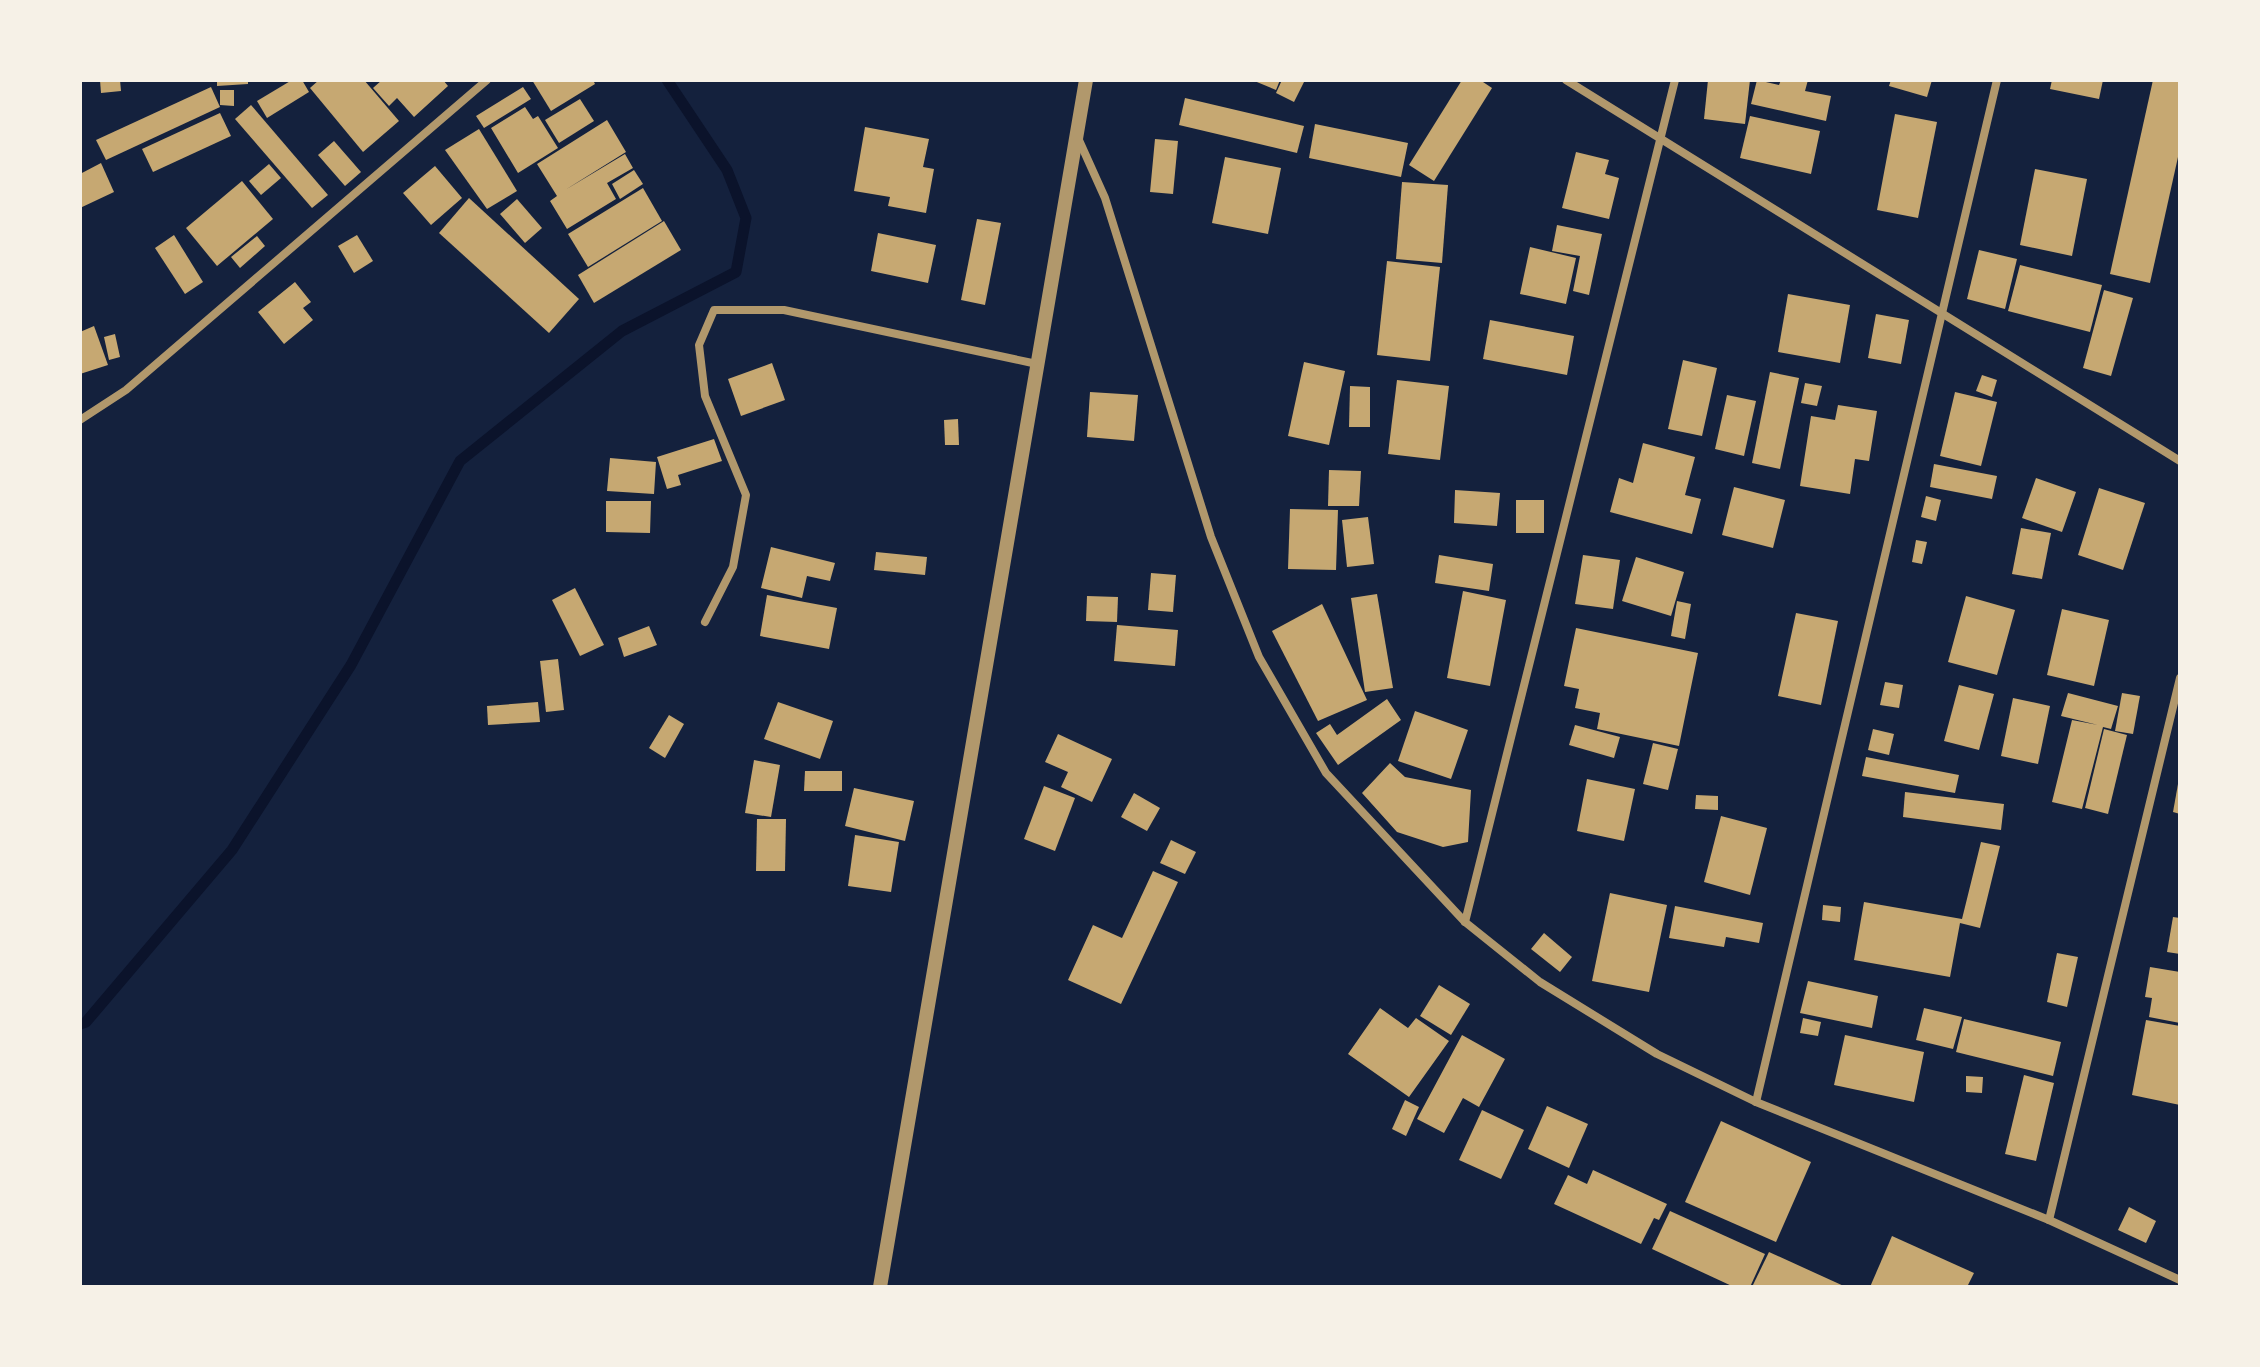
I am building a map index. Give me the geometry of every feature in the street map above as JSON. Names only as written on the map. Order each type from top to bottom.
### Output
[{"type":"street","points":[[80,420],[126,390],[487,80]]},
{"type":"street","points":[[880,1287],[1086,80]]},
{"type":"street","points":[[1566,80],[2180,461]]},
{"type":"street","points":[[1465,922],[1675,80]]},
{"type":"street","points":[[1756,1102],[1997,80]]},
{"type":"street","points":[[1076,134],[1105,198],[1211,537],[1259,657],[1326,773],[1465,922],[1540,982],[1657,1054],[1756,1102],[2049,1220],[2180,1280]]},
{"type":"street","points":[[705,622],[733,567],[746,495],[705,396],[699,345],[714,310],[784,310],[1037,364]]},
{"type":"street","points":[[2049,1220],[2180,678]]},
{"type":"building","points":[[100,80],[120,80],[121,91],[101,93]]},
{"type":"building","points":[[217,80],[248,80],[248,84],[217,86]]},
{"type":"building","points":[[292,80],[302,80],[309,92],[267,118],[257,101]]},
{"type":"building","points":[[319,80],[364,80],[399,121],[363,152],[310,88]]},
{"type":"building","points":[[382,80],[443,80],[448,86],[414,117],[397,98],[389,106],[373,88]]},
{"type":"building","points":[[532,80],[593,80],[595,84],[551,111]]},
{"type":"building","points":[[1252,80],[1280,80],[1276,90]]},
{"type":"building","points":[[1282,80],[1305,80],[1294,102],[1276,93]]},
{"type":"building","points":[[1462,80],[1480,80],[1492,88],[1434,181],[1409,165]]},
{"type":"building","points":[[1708,80],[1750,80],[1745,124],[1704,119]]},
{"type":"building","points":[[1757,80],[1779,85],[1781,80],[1808,80],[1805,91],[1831,96],[1826,121],[1751,104]]},
{"type":"building","points":[[1891,80],[1932,80],[1927,97],[1889,86]]},
{"type":"building","points":[[2052,80],[2103,80],[2099,99],[2050,89]]},
{"type":"building","points":[[2153,80],[2180,80],[2180,148],[2150,283],[2110,274]]},
{"type":"building","points":[[211,87],[220,107],[106,160],[96,140]]},
{"type":"building","points":[[523,87],[531,99],[484,128],[476,116]]},
{"type":"building","points":[[220,90],[234,90],[234,106],[220,105]]},
{"type":"building","points":[[1185,98],[1304,126],[1297,153],[1179,125]]},
{"type":"building","points":[[580,99],[594,121],[559,143],[545,120]]},
{"type":"building","points":[[251,105],[328,195],[312,208],[235,119]]},
{"type":"building","points":[[525,107],[533,119],[538,116],[558,148],[518,173],[491,128]]},
{"type":"building","points":[[220,113],[231,136],[153,172],[142,149]]},
{"type":"building","points":[[1895,114],[1937,122],[1918,218],[1877,210]]},
{"type":"building","points":[[1750,116],[1820,131],[1811,174],[1740,158]]},
{"type":"building","points":[[607,120],[626,152],[565,190],[625,154],[633,168],[607,183],[616,199],[567,229],[550,201],[557,196],[537,164]]},
{"type":"building","points":[[1315,124],[1408,143],[1401,177],[1309,158]]},
{"type":"building","points":[[865,127],[929,139],[923,167],[934,169],[926,213],[888,206],[890,197],[854,191]]},
{"type":"building","points":[[479,129],[517,191],[487,209],[445,150]]},
{"type":"building","points":[[1155,139],[1178,141],[1173,194],[1150,192]]},
{"type":"building","points":[[334,141],[361,172],[345,186],[318,155]]},
{"type":"building","points":[[1576,152],[1609,160],[1605,174],[1619,178],[1609,219],[1562,208]]},
{"type":"building","points":[[1225,157],[1281,168],[1268,234],[1212,223]]},
{"type":"building","points":[[101,163],[114,192],[80,208],[80,174]]},
{"type":"building","points":[[269,164],[281,178],[261,195],[249,181]]},
{"type":"building","points":[[435,166],[462,198],[431,225],[403,193]]},
{"type":"building","points":[[2035,169],[2087,179],[2072,256],[2020,245]]},
{"type":"building","points":[[634,170],[643,184],[620,199],[612,184]]},
{"type":"building","points":[[242,181],[273,219],[217,266],[186,228]]},
{"type":"building","points":[[1402,182],[1448,185],[1442,263],[1396,259]]},
{"type":"building","points":[[643,188],[662,221],[588,267],[568,234]]},
{"type":"building","points":[[469,198],[579,299],[549,333],[439,233]]},
{"type":"building","points":[[517,199],[542,228],[525,243],[500,214]]},
{"type":"building","points":[[977,219],[1001,223],[985,305],[961,300]]},
{"type":"building","points":[[664,221],[681,250],[594,303],[578,275]]},
{"type":"building","points":[[1557,225],[1602,234],[1589,295],[1573,291],[1580,256],[1552,251]]},
{"type":"building","points":[[878,233],[936,245],[928,283],[871,271]]},
{"type":"building","points":[[174,235],[203,282],[185,294],[155,248]]},
{"type":"building","points":[[357,235],[373,261],[354,273],[338,246]]},
{"type":"building","points":[[257,236],[265,246],[240,268],[231,257]]},
{"type":"building","points":[[1530,247],[1576,258],[1566,304],[1520,294]]},
{"type":"building","points":[[1979,250],[2017,259],[2005,309],[1967,299]]},
{"type":"building","points":[[1387,261],[1440,267],[1430,361],[1377,355]]},
{"type":"building","points":[[2020,265],[2102,285],[2090,332],[2008,311]]},
{"type":"building","points":[[295,282],[311,302],[303,308],[313,320],[284,344],[258,312]]},
{"type":"building","points":[[2104,290],[2133,298],[2111,376],[2083,368]]},
{"type":"building","points":[[1788,294],[1850,305],[1840,363],[1778,352]]},
{"type":"building","points":[[1876,314],[1909,320],[1901,364],[1868,358]]},
{"type":"building","points":[[1490,320],[1574,336],[1567,375],[1483,359]]},
{"type":"building","points":[[94,326],[108,365],[80,374],[80,332]]},
{"type":"building","points":[[115,334],[120,357],[109,360],[104,337]]},
{"type":"building","points":[[1683,360],[1717,368],[1702,436],[1668,429]]},
{"type":"building","points":[[1304,362],[1345,371],[1329,445],[1288,436]]},
{"type":"building","points":[[772,363],[785,400],[741,416],[728,379]]},
{"type":"building","points":[[1770,372],[1799,378],[1780,469],[1752,463]]},
{"type":"building","points":[[1982,375],[1997,380],[1992,397],[1976,391]]},
{"type":"building","points":[[1397,380],[1449,386],[1440,460],[1388,454]]},
{"type":"building","points":[[1805,383],[1822,386],[1817,406],[1801,403]]},
{"type":"building","points":[[1350,386],[1370,387],[1370,427],[1349,427]]},
{"type":"building","points":[[1090,392],[1138,395],[1134,441],[1087,437]]},
{"type":"building","points":[[1955,392],[1997,402],[1981,466],[1940,456]]},
{"type":"building","points":[[1727,395],[1756,401],[1744,456],[1715,449]]},
{"type":"building","points":[[1838,405],[1877,411],[1869,461],[1855,459],[1850,494],[1800,486],[1811,416],[1835,420]]},
{"type":"building","points":[[958,419],[959,445],[945,445],[944,420]]},
{"type":"building","points":[[714,439],[722,461],[678,475],[681,485],[667,489],[657,457]]},
{"type":"building","points":[[1643,443],[1695,457],[1685,495],[1701,499],[1692,534],[1610,512],[1619,478],[1633,483]]},
{"type":"building","points":[[610,458],[656,462],[654,494],[607,491]]},
{"type":"building","points":[[1934,464],[1997,476],[1992,499],[1930,487]]},
{"type":"building","points":[[1329,470],[1361,471],[1359,506],[1328,506]]},
{"type":"building","points":[[2036,478],[2076,492],[2062,532],[2022,518]]},
{"type":"building","points":[[1734,487],[1785,500],[1773,548],[1722,535]]},
{"type":"building","points":[[2099,488],[2145,503],[2123,570],[2078,555]]},
{"type":"building","points":[[1455,490],[1500,493],[1497,526],[1454,523]]},
{"type":"building","points":[[1926,496],[1941,500],[1936,521],[1921,517]]},
{"type":"building","points":[[1516,500],[1544,500],[1544,533],[1516,533]]},
{"type":"building","points":[[606,501],[651,501],[650,533],[606,532]]},
{"type":"building","points":[[1290,509],[1338,510],[1336,570],[1288,569]]},
{"type":"building","points":[[1368,517],[1374,564],[1347,567],[1342,520]]},
{"type":"building","points":[[2021,528],[2051,533],[2042,579],[2012,574]]},
{"type":"building","points":[[1916,540],[1927,542],[1922,564],[1912,562]]},
{"type":"building","points":[[771,547],[835,563],[830,581],[807,576],[802,598],[761,588]]},
{"type":"building","points":[[876,552],[927,557],[925,575],[874,570]]},
{"type":"building","points":[[1439,555],[1493,564],[1489,591],[1435,583]]},
{"type":"building","points":[[1583,555],[1620,560],[1613,609],[1575,604]]},
{"type":"building","points":[[1636,557],[1684,572],[1671,616],[1622,601]]},
{"type":"building","points":[[1151,573],[1176,575],[1173,612],[1148,610]]},
{"type":"building","points":[[575,588],[604,645],[580,656],[552,600]]},
{"type":"building","points":[[1463,591],[1506,600],[1490,686],[1447,678]]},
{"type":"building","points":[[1377,594],[1393,688],[1365,692],[1351,598]]},
{"type":"building","points":[[767,595],[837,608],[829,649],[760,636]]},
{"type":"building","points":[[1087,596],[1118,597],[1117,622],[1086,621]]},
{"type":"building","points":[[1966,596],[2015,610],[1997,675],[1948,662]]},
{"type":"building","points":[[1677,601],[1691,604],[1685,639],[1671,636]]},
{"type":"building","points":[[1322,604],[1367,700],[1318,721],[1272,631]]},
{"type":"building","points":[[2062,609],[2109,620],[2094,686],[2047,675]]},
{"type":"building","points":[[1796,613],[1838,621],[1821,705],[1778,696]]},
{"type":"building","points":[[1117,625],[1178,630],[1175,666],[1114,661]]},
{"type":"building","points":[[649,626],[657,645],[624,657],[618,638]]},
{"type":"building","points":[[1576,628],[1698,653],[1679,746],[1597,729],[1600,713],[1575,708],[1579,689],[1564,686]]},
{"type":"building","points":[[558,659],[564,710],[546,712],[540,661]]},
{"type":"building","points":[[1885,682],[1903,685],[1899,708],[1880,705]]},
{"type":"building","points":[[1959,685],[1994,694],[1979,750],[1944,741]]},
{"type":"building","points":[[2068,693],[2118,706],[2111,729],[2103,727],[2082,809],[2052,802],[2072,720],[2098,725],[2061,716]]},
{"type":"building","points":[[2122,693],[2140,696],[2133,734],[2115,731]]},
{"type":"building","points":[[2013,698],[2050,706],[2038,764],[2001,756]]},
{"type":"building","points":[[1387,699],[1401,720],[1338,765],[1316,733],[1330,724],[1337,735]]},
{"type":"building","points":[[538,702],[540,722],[488,725],[487,706]]},
{"type":"building","points":[[778,702],[833,721],[820,759],[764,739]]},
{"type":"building","points":[[1415,711],[1468,730],[1451,779],[1398,761]]},
{"type":"building","points":[[669,715],[684,724],[665,758],[649,748]]},
{"type":"building","points":[[1575,725],[1620,737],[1614,758],[1569,745]]},
{"type":"building","points":[[1873,729],[1894,734],[1889,755],[1868,750]]},
{"type":"building","points":[[2104,729],[2127,735],[2108,814],[2085,808]]},
{"type":"building","points":[[1058,734],[1112,759],[1092,802],[1061,787],[1068,772],[1045,762]]},
{"type":"building","points":[[1653,743],[1678,749],[1668,790],[1643,784]]},
{"type":"building","points":[[1866,757],[1959,775],[1955,793],[1862,776]]},
{"type":"building","points":[[754,760],[780,765],[771,817],[745,813]]},
{"type":"building","points":[[1390,763],[1405,777],[1471,790],[1468,842],[1443,847],[1397,832],[1362,793]]},
{"type":"building","points":[[805,771],[842,771],[842,791],[804,791]]},
{"type":"building","points":[[1587,779],[1635,789],[1624,841],[1577,831]]},
{"type":"building","points":[[2180,784],[2180,814],[2173,812]]},
{"type":"building","points":[[1044,786],[1075,798],[1055,851],[1024,839]]},
{"type":"building","points":[[854,788],[914,801],[905,841],[845,826]]},
{"type":"building","points":[[1905,792],[2004,804],[2001,830],[1903,817]]},
{"type":"building","points":[[1134,793],[1160,808],[1147,831],[1121,817]]},
{"type":"building","points":[[1696,795],[1718,796],[1718,810],[1695,809]]},
{"type":"building","points":[[1721,816],[1767,828],[1750,895],[1704,882]]},
{"type":"building","points":[[757,819],[786,819],[785,871],[756,871]]},
{"type":"building","points":[[855,835],[899,842],[891,892],[848,886]]},
{"type":"building","points":[[1171,840],[1196,852],[1185,874],[1160,863]]},
{"type":"building","points":[[1981,842],[2000,846],[1980,928],[1960,923],[1950,977],[1854,960],[1864,902],[1962,919]]},
{"type":"building","points":[[1153,871],[1178,882],[1121,1004],[1068,980],[1093,925],[1122,938]]},
{"type":"building","points":[[1610,893],[1667,905],[1649,992],[1592,981]]},
{"type":"building","points":[[1823,905],[1841,907],[1840,922],[1822,920]]},
{"type":"building","points":[[1675,906],[1763,923],[1759,943],[1726,937],[1724,947],[1669,938]]},
{"type":"building","points":[[2173,917],[2180,918],[2180,954],[2167,952]]},
{"type":"building","points":[[1544,933],[1572,957],[1560,972],[1531,949]]},
{"type":"building","points":[[2057,953],[2078,957],[2067,1007],[2047,1002]]},
{"type":"building","points":[[2150,967],[2180,972],[2180,1023],[2149,1017],[2152,998],[2145,997]]},
{"type":"building","points":[[1808,981],[1878,996],[1872,1028],[1800,1013]]},
{"type":"building","points":[[1439,985],[1470,1004],[1451,1035],[1420,1016]]},
{"type":"building","points":[[1380,1008],[1408,1028],[1416,1018],[1449,1041],[1409,1097],[1348,1054]]},
{"type":"building","points":[[1924,1008],[1962,1017],[1953,1049],[1916,1040]]},
{"type":"building","points":[[1803,1018],[1821,1022],[1818,1036],[1800,1033]]},
{"type":"building","points":[[1964,1019],[2061,1042],[2053,1076],[1956,1052]]},
{"type":"building","points":[[2146,1020],[2180,1026],[2180,1105],[2132,1095]]},
{"type":"building","points":[[1462,1035],[1505,1059],[1479,1107],[1463,1098],[1444,1133],[1417,1119]]},
{"type":"building","points":[[1845,1035],[1924,1052],[1914,1102],[1834,1085]]},
{"type":"building","points":[[2024,1075],[2054,1083],[2036,1161],[2005,1154]]},
{"type":"building","points":[[1966,1076],[1983,1077],[1982,1093],[1966,1092]]},
{"type":"building","points":[[1405,1100],[1419,1107],[1406,1136],[1392,1129]]},
{"type":"building","points":[[1547,1106],[1588,1124],[1569,1168],[1528,1149]]},
{"type":"building","points":[[1482,1110],[1524,1130],[1501,1179],[1459,1160]]},
{"type":"building","points":[[1721,1121],[1811,1162],[1776,1242],[1685,1202]]},
{"type":"building","points":[[1593,1170],[1667,1204],[1659,1220],[1654,1218],[1641,1244],[1554,1204],[1568,1175],[1587,1184]]},
{"type":"building","points":[[2129,1207],[2156,1221],[2146,1243],[2118,1230]]},
{"type":"building","points":[[1670,1211],[1765,1254],[1750,1287],[1734,1287],[1652,1249]]},
{"type":"building","points":[[1892,1236],[1974,1273],[1967,1287],[1870,1287]]},
{"type":"building","points":[[1769,1252],[1846,1287],[1752,1287]]},
{"type":"waterway","points":[[80,1024],[86,1022],[232,850],[351,665],[460,461],[622,331],[736,272],[746,218],[727,170],[667,80]]}]
